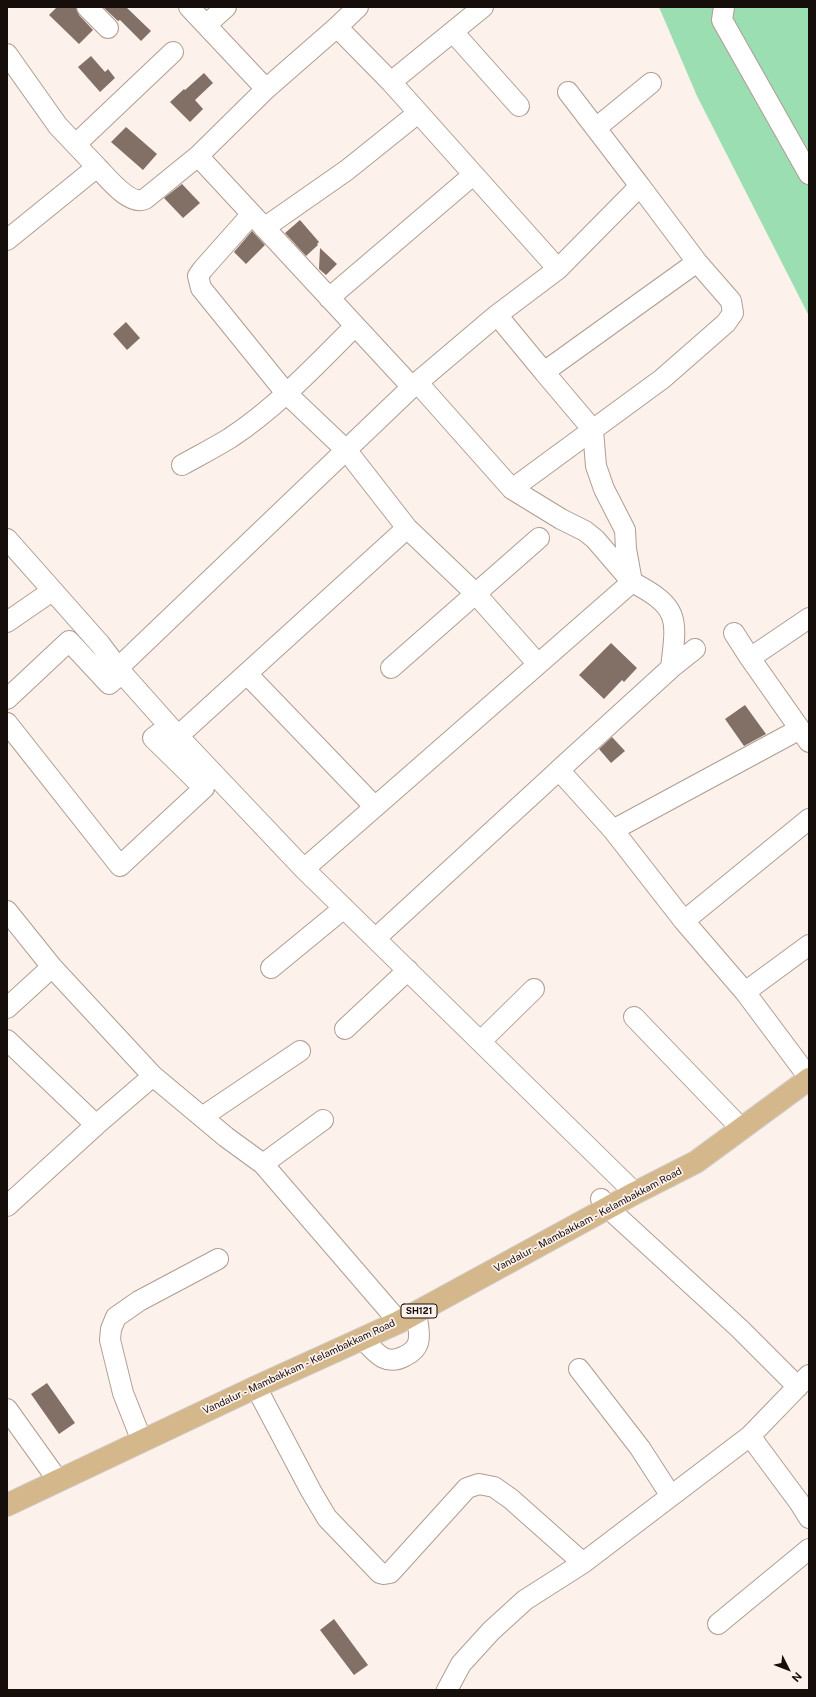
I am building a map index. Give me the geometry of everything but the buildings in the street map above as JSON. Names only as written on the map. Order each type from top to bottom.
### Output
[{"type":"main road","name":"Vandalur - Mambakkam - Kelambakkam Road","points":[[7,1505],[362,1338],[631,1189],[690,1152],[734,1121],[806,1079]]},
{"type":"main road","name":"Vandalur - Mambakkam - Kelambakkam Road","points":[[631,1189],[696,1162],[806,1079]]},
{"type":"main road","name":"Vandalur - Mambakkam - Kelambakkam Road","points":[[7,1493],[138,1431],[402,1315]]},
{"type":"street","points":[[87,7],[108,28]]},
{"type":"street","points":[[189,7],[266,89]]},
{"type":"street","points":[[206,26],[226,7]]},
{"type":"street","points":[[7,54],[58,126],[129,198],[140,201],[145,199],[198,156],[266,89],[358,7]]},
{"type":"street","points":[[391,82],[483,7]]},
{"type":"street","points":[[724,7],[722,20],[809,174]]},
{"type":"street","points":[[337,27],[391,82],[558,269]]},
{"type":"street","points":[[453,32],[519,106]]},
{"type":"street","points":[[76,144],[173,52]]},
{"type":"street","points":[[596,128],[651,83]]},
{"type":"street","points":[[512,489],[662,379],[731,317],[733,313],[731,301],[697,262],[568,92]]},
{"type":"street","points":[[418,113],[347,170],[258,221],[203,269],[198,276],[198,282],[201,288],[286,393],[347,451],[407,528],[475,593],[537,663]]},
{"type":"street","points":[[198,156],[329,298],[414,384],[512,489],[595,539],[632,582],[661,600],[671,613],[675,624],[671,668]]},
{"type":"street","points":[[7,240],[98,168]]},
{"type":"street","points":[[329,298],[473,175]]},
{"type":"street","points":[[7,699],[69,641],[109,684],[120,670],[347,451],[414,384],[497,315],[558,269],[640,186]]},
{"type":"street","points":[[544,372],[697,262]]},
{"type":"street","points":[[497,315],[593,430],[596,466],[604,489],[625,530],[626,549],[632,582]]},
{"type":"street","points":[[182,465],[230,437],[286,393],[356,326]]},
{"type":"street","points":[[7,723],[120,866],[204,788],[153,738],[173,731],[247,674],[407,528]]},
{"type":"street","points":[[391,668],[539,538]]},
{"type":"street","points":[[7,539],[100,644],[120,670],[173,731],[304,869],[631,1189]]},
{"type":"street","points":[[304,869],[537,663],[632,582]]},
{"type":"street","points":[[7,622],[52,591]]},
{"type":"street","points":[[750,658],[809,618]]},
{"type":"street","points":[[613,830],[804,736],[734,633]]},
{"type":"street","points":[[376,938],[671,668],[695,649]]},
{"type":"street","points":[[247,674],[375,807]]},
{"type":"street","points":[[559,770],[613,830],[684,921],[745,992],[806,1079]]},
{"type":"street","points":[[684,921],[809,819]]},
{"type":"street","points":[[271,968],[344,908]]},
{"type":"street","points":[[7,912],[52,967],[152,1076],[263,1164],[402,1315],[419,1342],[415,1349],[398,1360],[387,1360],[378,1356],[362,1338]]},
{"type":"street","points":[[745,992],[809,945]]},
{"type":"street","points":[[7,1008],[52,967]]},
{"type":"street","points":[[345,1029],[408,970]]},
{"type":"street","points":[[481,1041],[534,989]]},
{"type":"street","points":[[634,1017],[734,1121]]},
{"type":"street","points":[[7,1040],[96,1125]]},
{"type":"street","points":[[202,1117],[300,1051]]},
{"type":"street","points":[[7,1206],[152,1076]]},
{"type":"street","points":[[263,1164],[323,1120]]},
{"type":"street","points":[[446,1690],[461,1664],[491,1631],[525,1600],[583,1563],[750,1436],[804,1381],[740,1329],[605,1204]]},
{"type":"street","points":[[138,1431],[123,1393],[110,1340],[111,1329],[116,1317],[140,1301],[218,1259]]},
{"type":"street","points":[[579,1369],[640,1448],[671,1496]]},
{"type":"street","points":[[256,1387],[311,1491],[327,1518],[380,1573],[390,1573],[467,1488],[479,1484],[494,1487],[511,1499],[583,1563]]},
{"type":"street","points":[[7,1409],[52,1472]]},
{"type":"street","points":[[750,1436],[806,1505]]},
{"type":"street","points":[[718,1624],[809,1549]]},
{"type":"green space","points":[[659,7],[809,7],[809,316],[697,96]]}]
